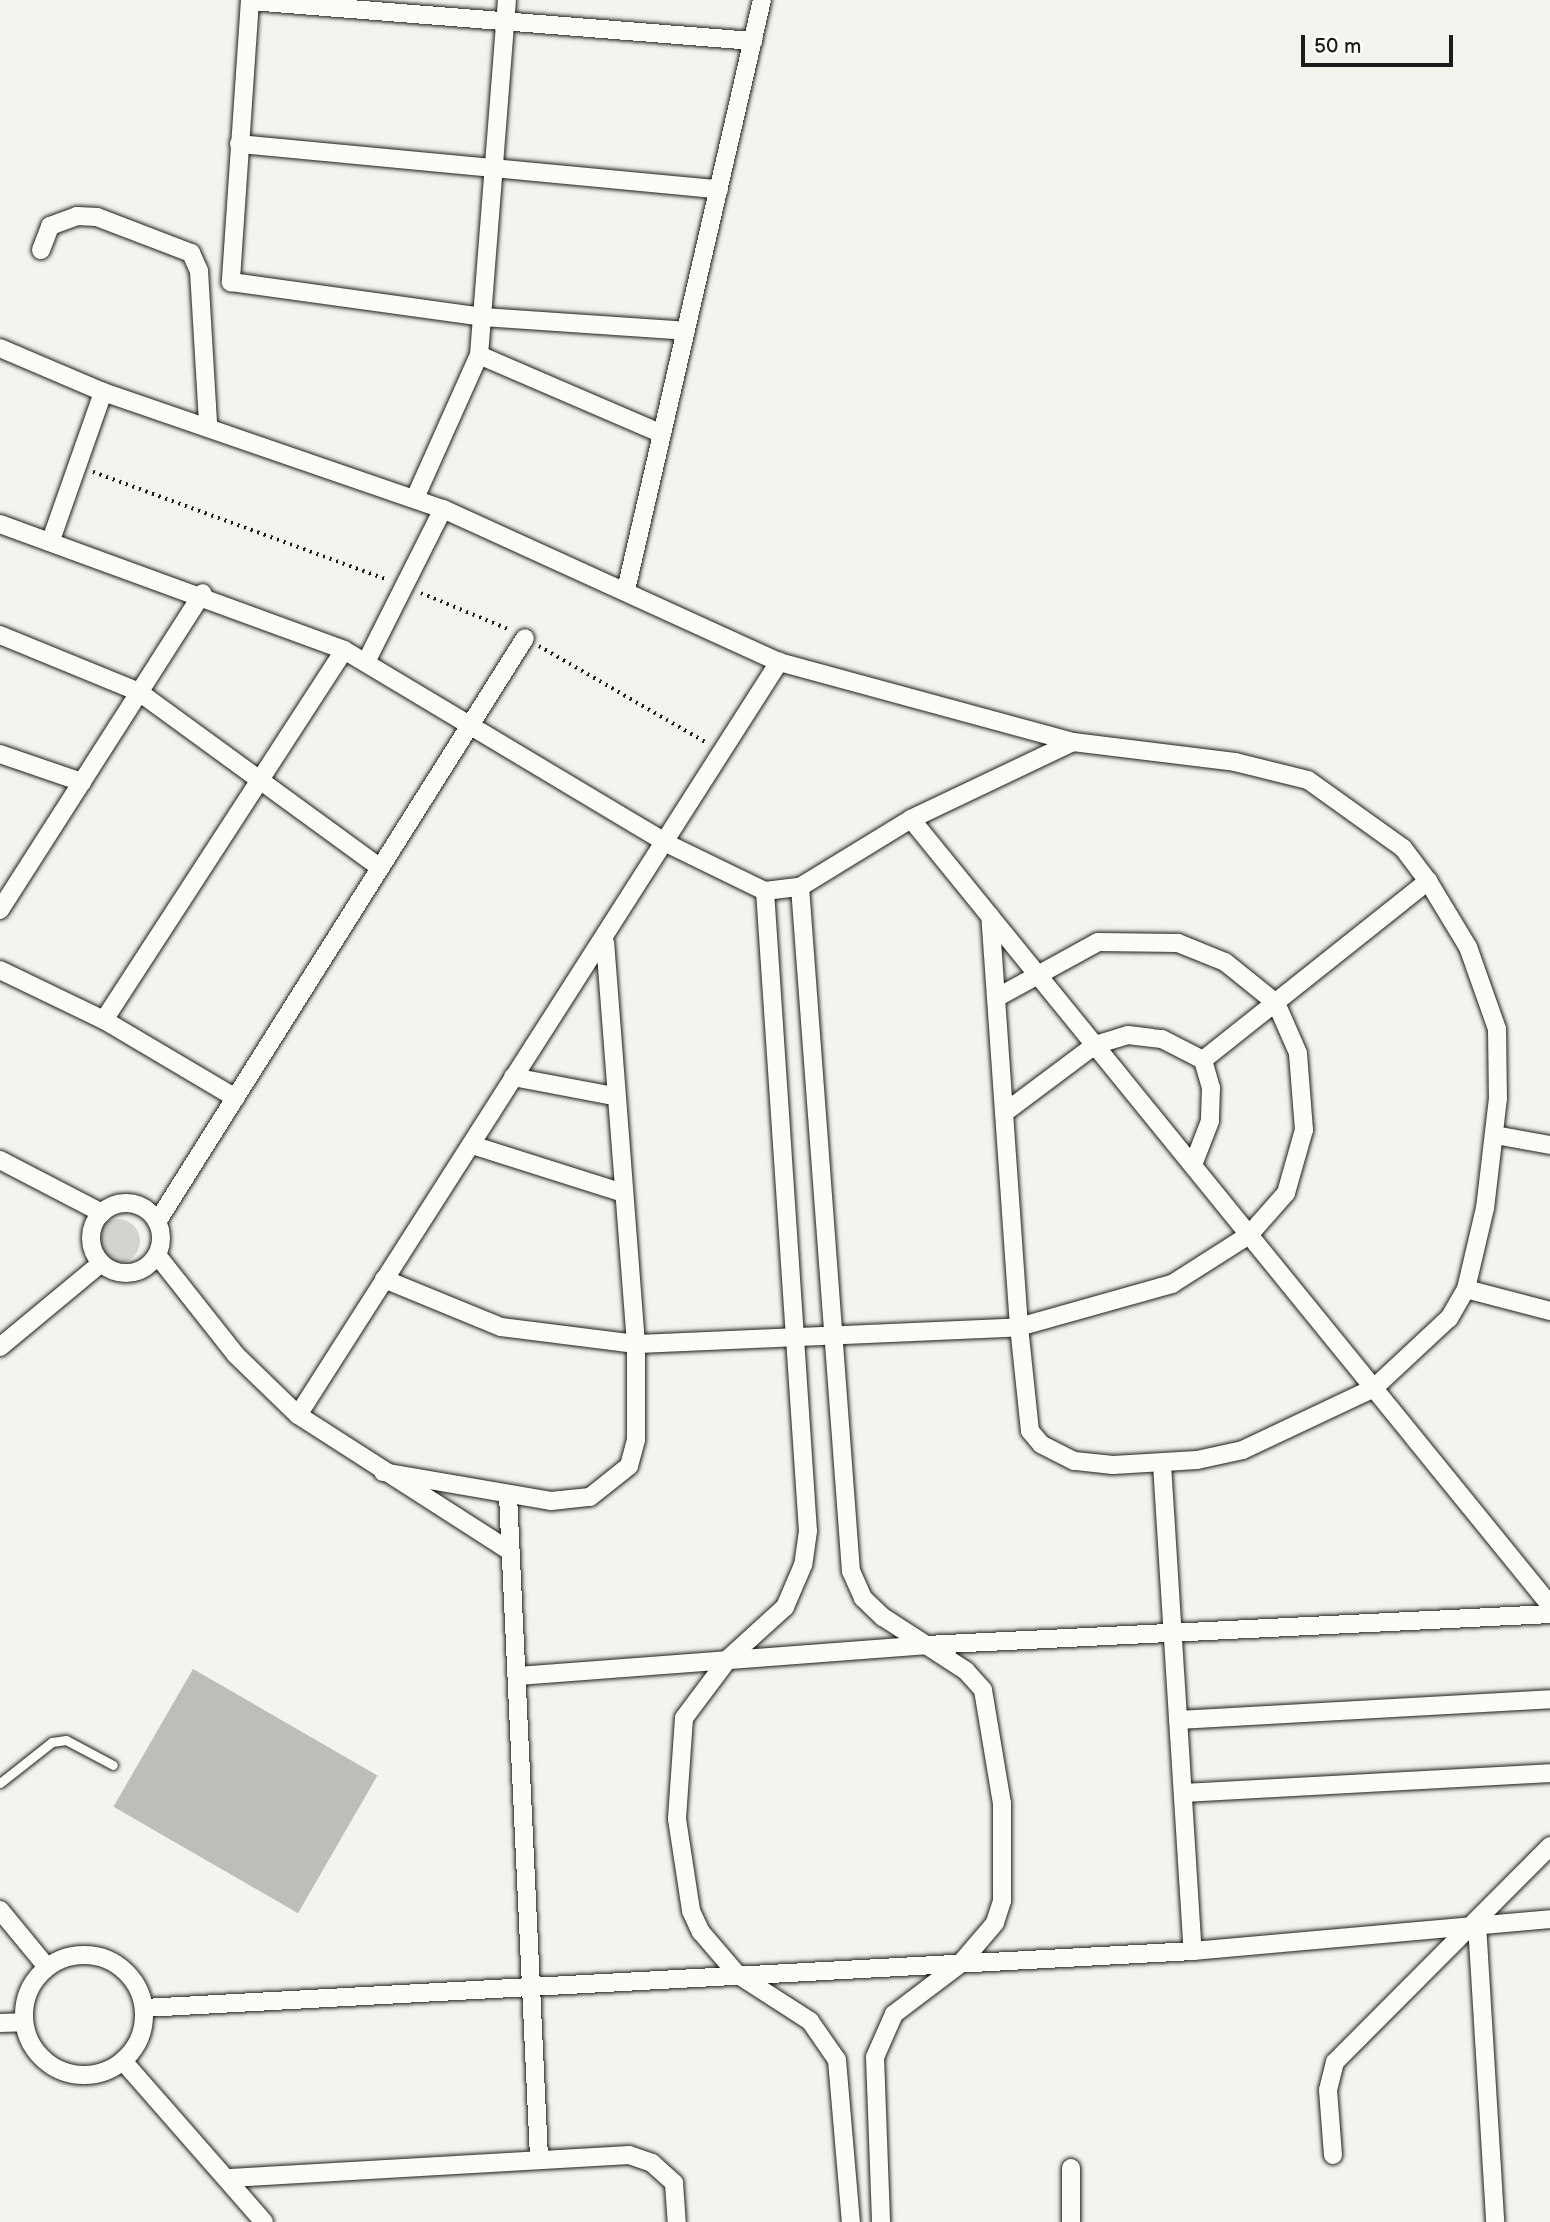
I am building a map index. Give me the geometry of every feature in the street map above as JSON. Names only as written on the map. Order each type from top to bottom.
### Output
[{"type":"street","points":[[686,331],[483,317],[231,282],[250,0],[753,41]]},
{"type":"street","points":[[415,498],[479,355],[507,0]]},
{"type":"street","points":[[626,590],[762,0]]},
{"type":"street","points":[[239,144],[719,189]]},
{"type":"street","points":[[41,250],[50,226],[77,216],[97,217],[191,253],[199,271],[208,424]]},
{"type":"street","points":[[0,348],[103,392],[208,424],[443,509],[626,590],[779,662],[1073,742],[1235,762],[1308,780],[1393,840],[1428,881],[1485,984],[1499,1059],[1494,1135],[1466,1289],[1449,1318],[1374,1388],[1282,1436],[1162,1464],[1074,1461],[1041,1444],[1030,1431],[1019,1327],[990,916]]},
{"type":"street","points":[[479,355],[662,434]]},
{"type":"street","points":[[51,540],[103,392]]},
{"type":"street","points":[[366,662],[443,509]]},
{"type":"street","points":[[0,524],[203,593],[344,650],[666,843],[765,891],[800,887],[911,819],[1073,742]]},
{"type":"street","points":[[0,910],[203,593]]},
{"type":"street","points":[[0,635],[139,692],[261,778],[380,868]]},
{"type":"street","points":[[102,1213],[91,1243],[101,1263],[124,1274],[149,1266],[157,1255],[157,1222],[526,638]]},
{"type":"street","points":[[104,1020],[344,650]]},
{"type":"street","points":[[298,1415],[513,1077],[605,943],[779,662]]},
{"type":"street","points":[[0,754],[82,782]]},
{"type":"street","points":[[911,819],[1550,1605]]},
{"type":"street","points":[[1203,1060],[1428,881]]},
{"type":"street","points":[[800,887],[830,1336],[851,1571],[863,1598],[883,1617],[926,1645],[983,1690],[996,1746],[1002,1901],[983,1941],[960,1964],[894,2014],[875,2057],[881,2222]]},
{"type":"street","points":[[765,891],[798,1338],[808,1531],[803,1565],[774,1622],[729,1658],[684,1718],[677,1819],[691,1911],[716,1954],[737,1974],[795,2007],[837,2060],[851,2222]]},
{"type":"street","points":[[384,1279],[500,1328],[636,1344],[1019,1327],[1151,1293],[1249,1234],[1295,1178],[1304,1130],[1303,1075],[1276,1003],[1225,962],[1149,939],[1098,942],[996,998]]},
{"type":"street","points":[[383,1472],[508,1495],[590,1497],[629,1466],[636,1440],[636,1344],[614,1097],[605,943]]},
{"type":"street","points":[[0,970],[104,1020],[236,1098]]},
{"type":"street","points":[[1004,1113],[1095,1045],[1145,1035],[1203,1060]]},
{"type":"street","points":[[1193,1166],[1213,1104],[1203,1060]]},
{"type":"street","points":[[513,1077],[614,1097]]},
{"type":"street","points":[[1494,1135],[1550,1144]]},
{"type":"street","points":[[472,1145],[623,1193]]},
{"type":"street","points":[[0,1160],[102,1213],[132,1204],[157,1222]]},
{"type":"street","points":[[157,1255],[236,1355],[298,1415],[511,1552]]},
{"type":"street","points":[[0,1348],[101,1263]]},
{"type":"street","points":[[1466,1289],[1550,1311]]},
{"type":"street","points":[[1162,1464],[1193,1951]]},
{"type":"street","points":[[508,1495],[539,2157]]},
{"type":"street","points":[[517,1676],[926,1645],[1550,1614]]},
{"type":"street","points":[[1178,1720],[1550,1699]]},
{"type":"street","points":[[1183,1793],[1550,1773]]},
{"type":"street","points":[[1333,2155],[1328,2090],[1335,2062],[1477,1924],[1550,1846]]},
{"type":"street","points":[[0,1910],[47,1967]]},
{"type":"street","points":[[144,2008],[531,1990],[737,1974],[1193,1951],[1550,1919]]},
{"type":"street","points":[[1477,1924],[1495,2222]]},
{"type":"street","points":[[99,1956],[130,1976],[144,2008],[143,2028],[124,2061],[90,2076],[71,2074],[39,2056],[24,2022],[25,2001],[47,1967],[63,1958],[99,1956]]},
{"type":"street","points":[[0,2023],[24,2022]]},
{"type":"street","points":[[124,2061],[230,2178],[264,2222]]},
{"type":"street","points":[[230,2178],[539,2157],[642,2158],[674,2183],[677,2222]]},
{"type":"street","points":[[1071,2168],[1071,2222]]},
{"type":"lane","points":[[0,1783],[52,1742],[66,1740],[113,1765]]},
{"type":"shaded area","points":[[118,1219],[133,1226],[140,1241],[133,1256],[118,1263],[103,1256],[96,1241],[103,1226]]},
{"type":"building","points":[[193,1669],[377,1776],[298,1913],[114,1807]]}]
